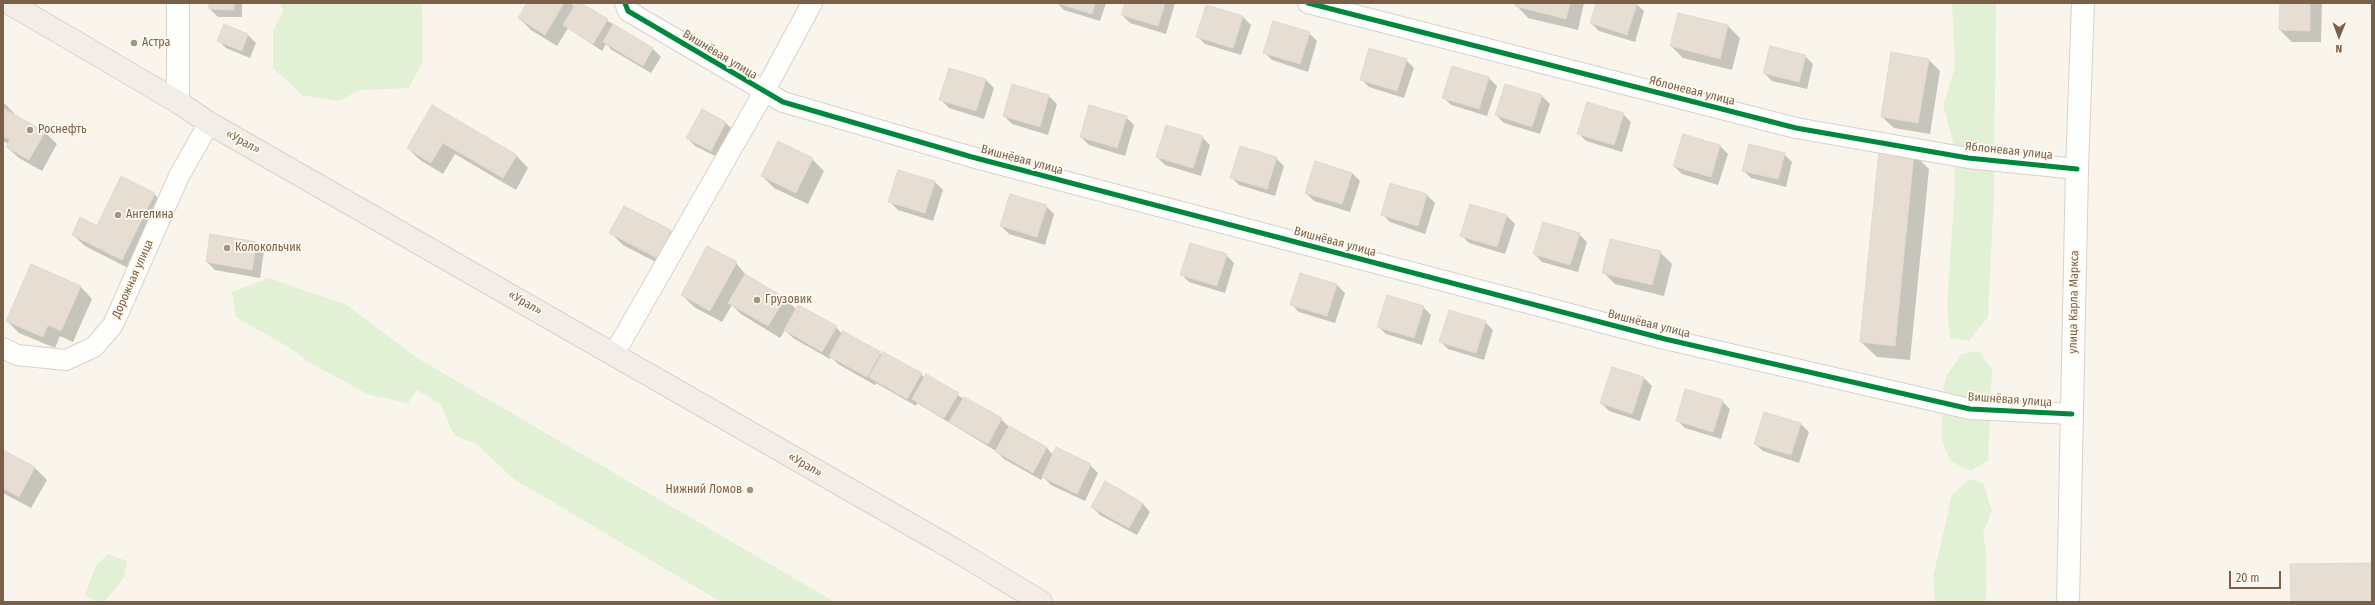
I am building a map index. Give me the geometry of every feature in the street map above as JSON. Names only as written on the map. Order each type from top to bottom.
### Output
[{"type":"highway","name":"«Урал»","points":[[9,3],[178,102],[209,122],[614,354],[1040,602]]},
{"type":"street","points":[[178,3],[178,102]]},
{"type":"street","name":"Вишнёвая улица","points":[[625,3],[628,11],[783,102],[972,157],[1665,339],[1970,409],[2072,414]]},
{"type":"street","points":[[614,354],[764,92],[812,3]]},
{"type":"street","name":"Яблоневая улица","points":[[1308,3],[1796,128],[1968,158],[2077,168]]},
{"type":"street","name":"улица Карла Маркса","points":[[2068,602],[2077,168],[2083,3]]},
{"type":"street","name":"Дорожная улица","points":[[3,348],[18,355],[66,360],[94,347],[113,325],[179,176],[209,122]]},
{"type":"green space","points":[[280,3],[422,3],[423,61],[409,88],[361,90],[338,101],[302,95],[273,68],[273,30],[283,11]]},
{"type":"green space","points":[[1952,3],[1996,3],[1994,193],[1988,317],[1969,341],[1950,338],[1947,305],[1955,185],[1953,142],[1943,105],[1955,67]]},
{"type":"green space","points":[[269,278],[347,305],[419,359],[835,602],[721,602],[514,479],[476,444],[454,435],[440,404],[417,390],[408,403],[369,395],[312,364],[290,348],[236,317],[232,292]]},
{"type":"green space","points":[[1979,351],[1992,369],[1988,460],[1971,471],[1950,461],[1941,437],[1944,387],[1947,375],[1962,354]]},
{"type":"green space","points":[[1969,479],[1983,483],[1992,511],[1983,534],[1987,556],[1986,602],[1935,602],[1933,577],[1952,495]]},
{"type":"green space","points":[[108,554],[127,561],[124,578],[104,602],[96,602],[85,595],[96,565]]},
{"type":"building","points":[[209,3],[234,3],[234,10],[209,9]]},
{"type":"building","points":[[527,3],[564,3],[545,35],[518,18]]},
{"type":"building","points":[[576,3],[581,3],[608,19],[593,44],[563,25]]},
{"type":"building","points":[[1056,3],[1095,3],[1092,14]]},
{"type":"building","points":[[1125,3],[1165,3],[1158,26],[1121,15]]},
{"type":"building","points":[[1516,3],[1570,3],[1566,19],[1515,6]]},
{"type":"building","points":[[1596,3],[1637,3],[1627,35],[1590,23]]},
{"type":"building","points":[[2280,3],[2310,3],[2310,31],[2279,30]]},
{"type":"building","points":[[1206,5],[1243,16],[1233,48],[1196,37]]},
{"type":"building","points":[[1678,13],[1728,25],[1720,59],[1670,46]]},
{"type":"building","points":[[1273,21],[1310,32],[1300,64],[1263,53]]},
{"type":"building","points":[[224,24],[248,34],[242,51],[217,41]]},
{"type":"building","points":[[613,24],[653,48],[643,66],[603,42]]},
{"type":"building","points":[[1770,46],[1806,55],[1799,82],[1763,73]]},
{"type":"building","points":[[1369,48],[1407,59],[1397,91],[1360,80]]},
{"type":"building","points":[[1891,52],[1929,59],[1918,123],[1881,117]]},
{"type":"building","points":[[1452,66],[1489,77],[1479,109],[1442,98]]},
{"type":"building","points":[[949,68],[986,79],[976,111],[939,100]]},
{"type":"building","points":[[1012,84],[1049,95],[1040,127],[1003,116]]},
{"type":"building","points":[[1505,84],[1542,95],[1532,127],[1495,115]]},
{"type":"building","points":[[1587,102],[1624,113],[1614,145],[1577,134]]},
{"type":"building","points":[[432,105],[517,155],[503,178],[443,143],[431,163],[407,148]]},
{"type":"building","points":[[1089,105],[1127,116],[1117,148],[1080,137]]},
{"type":"building","points":[[3,108],[45,132],[29,160],[6,147],[10,140],[3,136]]},
{"type":"building","points":[[702,109],[726,122],[711,151],[686,138]]},
{"type":"building","points":[[1166,125],[1203,136],[1193,168],[1156,157]]},
{"type":"building","points":[[1683,134],[1720,145],[1711,177],[1673,166]]},
{"type":"building","points":[[778,141],[813,158],[796,193],[761,176]]},
{"type":"building","points":[[1749,144],[1785,153],[1778,179],[1742,171]]},
{"type":"building","points":[[1240,146],[1277,157],[1267,189],[1230,178]]},
{"type":"building","points":[[1879,150],[1914,153],[1895,346],[1860,342]]},
{"type":"building","points":[[1315,161],[1352,173],[1342,204],[1305,193]]},
{"type":"building","points":[[898,170],[935,181],[925,213],[888,202]]},
{"type":"building","points":[[121,176],[155,193],[122,260],[72,235],[80,217],[97,226]]},
{"type":"building","points":[[1390,183],[1427,194],[1418,226],[1381,215]]},
{"type":"building","points":[[1010,194],[1047,205],[1037,237],[1000,226]]},
{"type":"building","points":[[1470,204],[1507,215],[1497,247],[1460,236]]},
{"type":"building","points":[[624,206],[671,230],[657,258],[609,233]]},
{"type":"building","points":[[1543,222],[1580,233],[1570,265],[1533,254]]},
{"type":"building","points":[[210,234],[257,242],[252,270],[206,262]]},
{"type":"building","points":[[1610,239],[1661,251],[1652,285],[1602,273]]},
{"type":"building","points":[[1190,243],[1227,254],[1217,286],[1180,275]]},
{"type":"building","points":[[707,246],[737,262],[710,311],[681,295]]},
{"type":"building","points":[[31,264],[81,286],[61,331],[48,325],[43,337],[6,321]]},
{"type":"building","points":[[1300,273],[1337,284],[1327,316],[1290,305]]},
{"type":"building","name":"Грузовик","points":[[745,274],[785,298],[768,326],[728,303]]},
{"type":"building","points":[[1387,295],[1424,306],[1414,338],[1377,327]]},
{"type":"building","points":[[798,305],[837,326],[822,352],[784,330]]},
{"type":"building","points":[[1449,310],[1486,321],[1476,353],[1439,342]]},
{"type":"building","points":[[843,331],[881,352],[867,377],[829,356]]},
{"type":"building","points":[[883,352],[922,373],[907,399],[869,377]]},
{"type":"building","points":[[1612,367],[1644,377],[1632,414],[1600,403]]},
{"type":"building","points":[[926,374],[959,393],[944,418],[912,399]]},
{"type":"building","points":[[1685,389],[1723,400],[1713,432],[1676,421]]},
{"type":"building","points":[[964,397],[1002,418],[988,444],[949,422]]},
{"type":"building","points":[[1764,412],[1801,423],[1791,455],[1754,444]]},
{"type":"building","points":[[1009,426],[1047,447],[1033,473],[995,451]]},
{"type":"building","points":[[1056,447],[1091,464],[1077,494],[1042,477]]},
{"type":"building","points":[[3,450],[35,467],[19,497],[3,488]]},
{"type":"building","points":[[1105,481],[1143,503],[1129,528],[1091,507]]},
{"type":"building","points":[[2372,563],[2372,602],[2291,602],[2290,564]]},
{"type":"cycle path","points":[[625,3],[628,11],[783,102],[972,157],[1665,339],[1970,409],[2072,414]]},
{"type":"cycle path","points":[[1308,3],[1796,128],[1968,158],[2077,169]]},
{"type":"place","name":"Астра","points":[[134,43]]},
{"type":"place","name":"Роснефть","points":[[30,130]]},
{"type":"place","name":"Ангелина","points":[[118,215]]},
{"type":"place","name":"Колокольчик","points":[[227,248]]},
{"type":"place","name":"Грузовик","points":[[757,300]]},
{"type":"place","name":"Нижний Ломов","points":[[750,490]]}]
